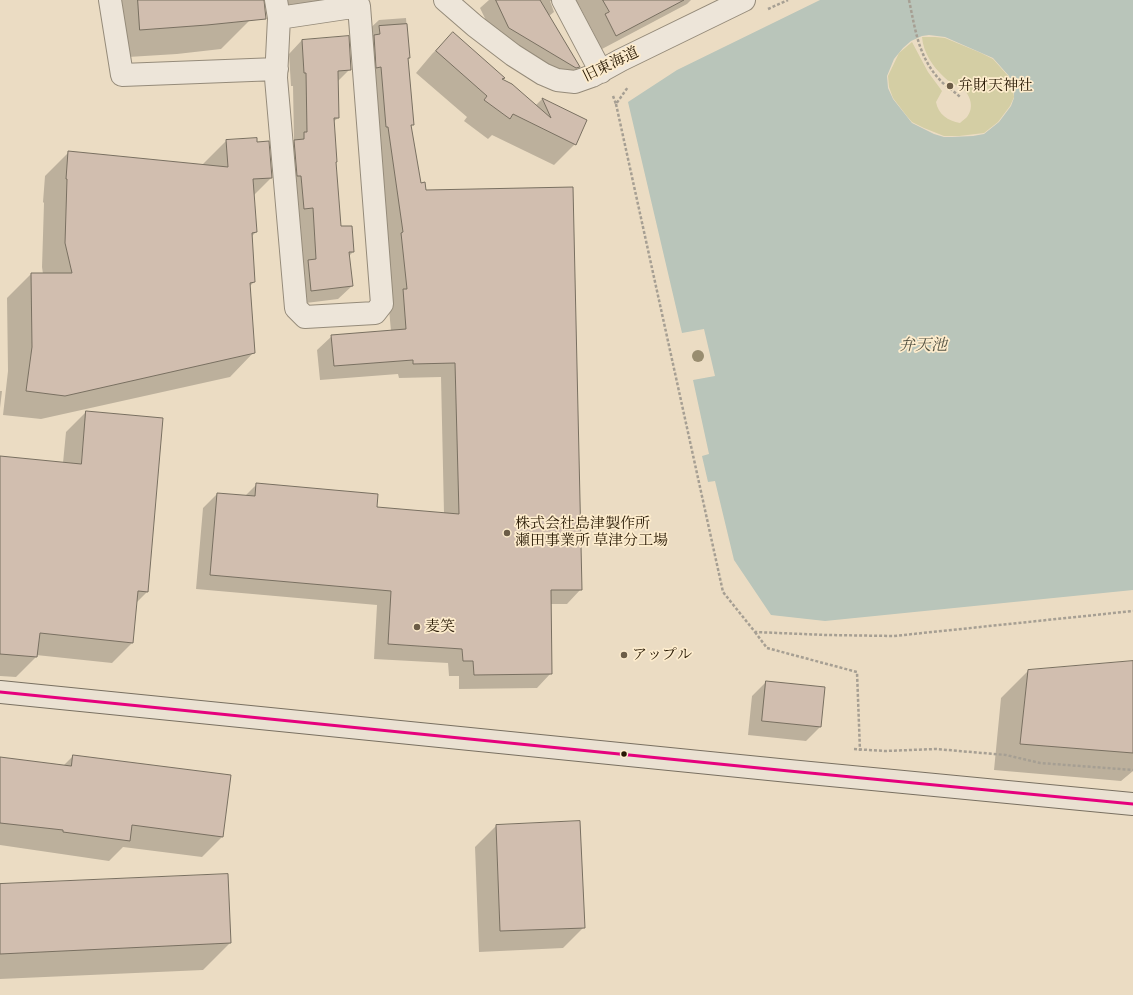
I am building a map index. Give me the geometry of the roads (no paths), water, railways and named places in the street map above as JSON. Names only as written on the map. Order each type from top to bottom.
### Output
[{"type":"highway","points":[[0,692],[1133,804]]},
{"type":"street","points":[[110,0],[122,75],[277,69]]},
{"type":"street","name":"旧東海道","points":[[446,0],[481,31],[543,74],[557,80],[575,82],[585,80],[621,60],[744,0]]},
{"type":"street","points":[[563,0],[601,72]]},
{"type":"street","points":[[359,6],[382,304],[374,313],[305,317],[296,308],[277,86],[278,9],[359,6]]},
{"type":"water","name":"弁天池","points":[[820,0],[1133,0],[1133,590],[825,621],[771,615],[734,560],[715,481],[708,482],[702,456],[709,454],[693,380],[715,376],[704,329],[682,333],[628,102],[677,70]],"holes":[[[929,35],[945,37],[993,58],[1009,76],[1014,90],[1014,98],[1011,106],[999,122],[984,134],[952,137],[944,137],[934,134],[912,123],[893,99],[888,88],[887,76],[894,59],[903,48],[911,41],[922,36]]]},
{"type":"place","name":"弁財天神社","points":[[950,86]]},
{"type":"place","name":"株式会社島津製作所 瀬田事業所 草津分工場","points":[[507,533]]},
{"type":"place","name":"麦笑","points":[[417,627]]},
{"type":"place","name":"アップル","points":[[624,655]]}]
